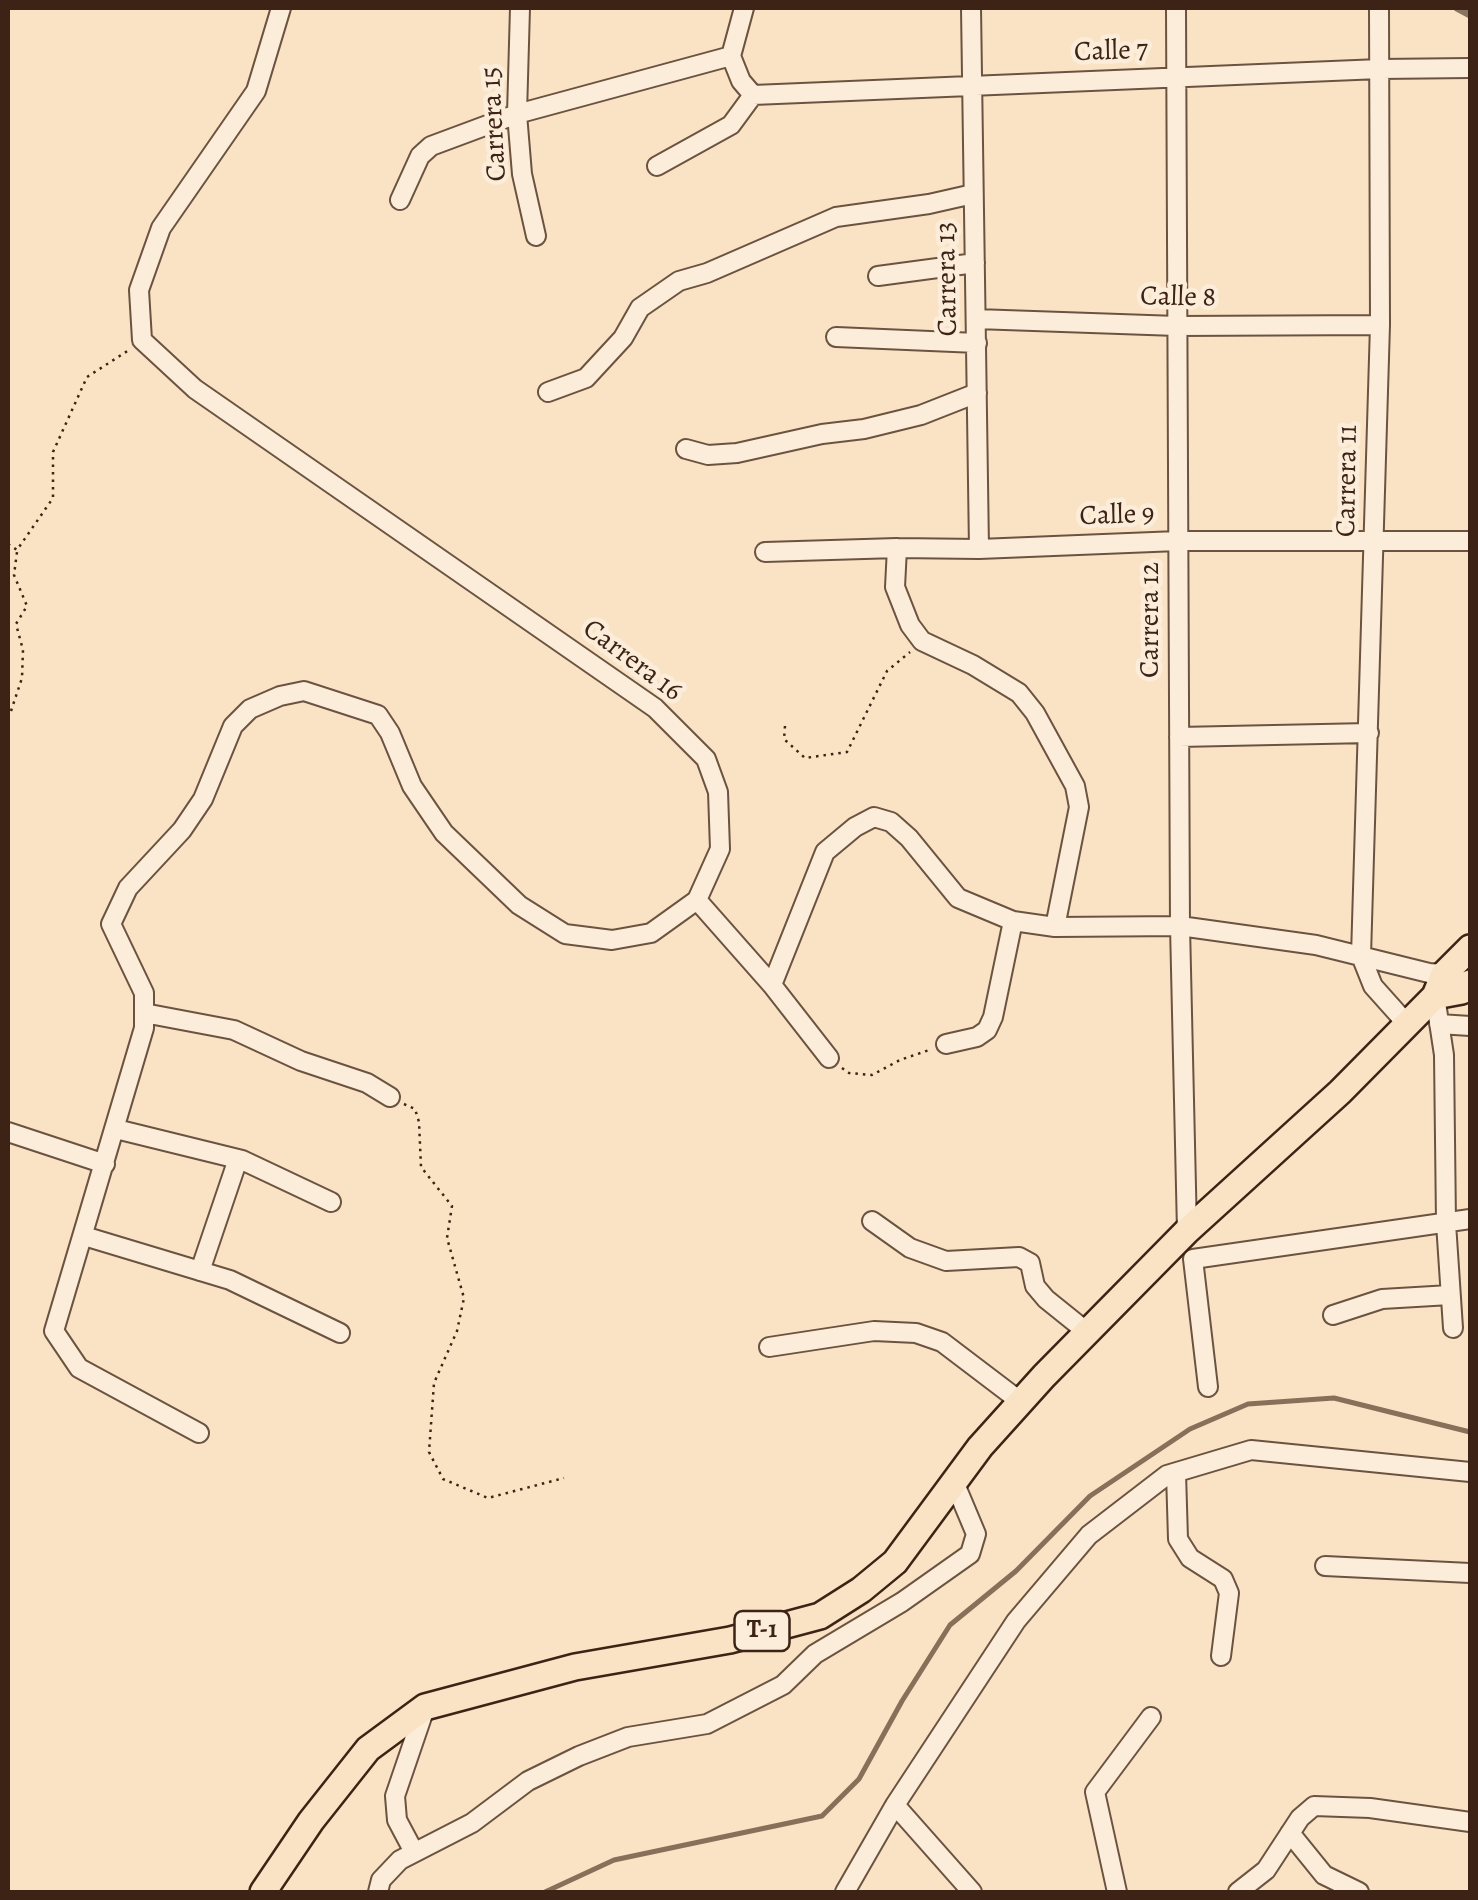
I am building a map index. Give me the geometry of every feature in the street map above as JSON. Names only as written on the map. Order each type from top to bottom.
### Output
[{"type":"highway","name":"T-1","points":[[263,1892],[311,1821],[368,1749],[426,1707],[576,1667],[730,1640],[820,1616],[861,1590],[895,1562],[980,1447],[1087,1332],[1186,1244],[1340,1092],[1406,1024],[1470,948]]},
{"type":"highway","name":"T-1","points":[[1439,985],[1462,991],[1470,983]]},
{"type":"street","points":[[142,340],[139,290],[161,228],[256,90],[281,8]]},
{"type":"street","name":"Carrera 15","points":[[520,8],[517,114],[522,174],[536,236]]},
{"type":"street","points":[[657,166],[731,125],[753,95],[740,81],[731,56],[744,8]]},
{"type":"street","name":"Carrera 13","points":[[971,8],[978,549]]},
{"type":"street","name":"Carrera 12","points":[[1176,8],[1180,926],[1186,1244],[1208,1387]]},
{"type":"street","name":"Carrera 11","points":[[1361,956],[1380,324],[1379,8]]},
{"type":"street","points":[[400,200],[420,156],[431,146],[517,114],[731,56]]},
{"type":"street","name":"Calle 7","points":[[753,95],[1470,68]]},
{"type":"street","points":[[548,392],[586,378],[623,338],[640,308],[679,282],[836,217],[973,194]]},
{"type":"street","points":[[878,276],[975,263]]},
{"type":"street","name":"Calle 8","points":[[976,318],[1177,326],[1380,324]]},
{"type":"street","points":[[836,337],[977,343]]},
{"type":"street","name":"Carrera 16","points":[[142,340],[195,389],[656,708],[706,758],[718,792],[720,848],[698,900]]},
{"type":"street","points":[[686,450],[708,455],[737,453],[864,429],[977,393]]},
{"type":"street","name":"Calle 9","points":[[765,552],[1178,542],[1470,542]]},
{"type":"street","points":[[897,548],[895,586],[910,625],[922,641],[1020,693],[1068,770],[1080,807],[1056,927]]},
{"type":"street","points":[[200,1433],[79,1368],[54,1331],[144,1028],[144,994],[111,924],[128,888],[182,830],[203,799],[233,726],[250,709],[280,696],[304,692],[378,715],[390,733],[412,786],[444,833],[519,904],[565,934],[612,940],[651,933],[698,900],[829,1058]]},
{"type":"street","points":[[1179,736],[1370,733]]},
{"type":"street","points":[[772,985],[826,852],[874,817],[891,822],[909,838],[958,898],[1013,922],[1056,927],[1180,926],[1316,945],[1361,956],[1439,985],[1453,1328]]},
{"type":"street","points":[[946,1044],[977,1038],[987,1030],[1013,922]]},
{"type":"street","points":[[1361,956],[1373,986],[1406,1024]]},
{"type":"street","points":[[144,1013],[234,1030],[300,1061],[367,1082],[390,1097]]},
{"type":"street","points":[[1439,1024],[1470,1026]]},
{"type":"street","points":[[116,1129],[238,1159],[331,1202]]},
{"type":"street","points":[[8,1132],[105,1164]]},
{"type":"street","points":[[200,1271],[238,1159]]},
{"type":"street","points":[[1186,1244],[1470,1219]]},
{"type":"street","points":[[872,1221],[910,1248],[946,1261],[1019,1257],[1030,1262],[1036,1286],[1046,1299],[1087,1332]]},
{"type":"street","points":[[84,1236],[230,1280],[340,1333]]},
{"type":"street","points":[[1333,1315],[1382,1300],[1450,1295]]},
{"type":"street","points":[[768,1347],[874,1332],[916,1333],[942,1342],[1021,1402]]},
{"type":"street","points":[[845,1892],[896,1805],[1016,1622],[1089,1535],[1167,1475],[1251,1450],[1470,1472]]},
{"type":"street","points":[[1176,1472],[1178,1539],[1190,1558],[1223,1579],[1228,1593],[1221,1656]]},
{"type":"street","points":[[378,1892],[381,1880],[414,1852],[472,1823],[528,1781],[628,1737],[708,1724],[783,1685],[815,1654],[902,1602],[970,1554],[976,1534],[956,1484]]},
{"type":"street","points":[[1325,1566],[1470,1573]]},
{"type":"street","points":[[414,1852],[397,1820],[395,1796],[426,1707]]},
{"type":"street","points":[[1117,1892],[1094,1792],[1150,1717]]},
{"type":"street","points":[[896,1805],[972,1892]]},
{"type":"street","points":[[1238,1892],[1266,1870],[1314,1806],[1370,1808],[1470,1822]]},
{"type":"street","points":[[1290,1833],[1324,1875],[1359,1892]]},
{"type":"path","points":[[11,711],[22,678],[23,650],[16,624],[27,606],[14,575],[17,550],[53,498],[53,452],[87,377],[142,340]]},
{"type":"path","points":[[8,544],[17,550]]},
{"type":"path","points":[[785,726],[784,739],[805,758],[847,752],[887,671],[922,641]]},
{"type":"path","points":[[829,1058],[849,1072],[872,1075],[900,1060],[946,1044]]},
{"type":"path","points":[[390,1097],[414,1109],[419,1122],[421,1168],[452,1206],[447,1238],[464,1298],[457,1331],[434,1383],[429,1452],[442,1479],[488,1498],[564,1478]]},
{"type":"waterway","points":[[545,1892],[614,1860],[822,1816],[859,1779],[950,1625],[1016,1571],[1090,1496],[1190,1429],[1248,1404],[1334,1398],[1470,1432]]}]
